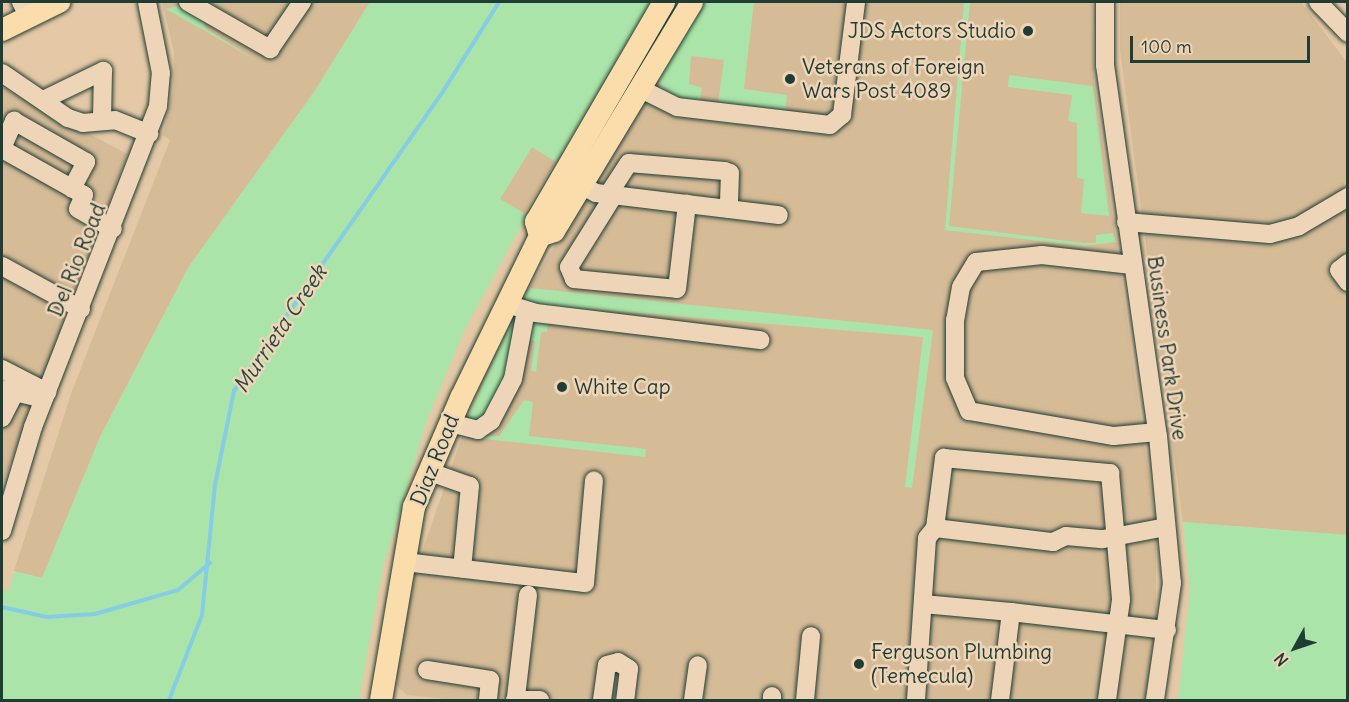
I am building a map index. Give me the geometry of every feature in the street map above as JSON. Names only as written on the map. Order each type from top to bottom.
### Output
[{"type":"main road","points":[[2,30],[25,9],[59,2]]},
{"type":"main road","name":"Diaz Road","points":[[381,700],[414,507],[450,423],[517,307],[540,236],[536,222],[664,2]]},
{"type":"main road","name":"Diaz Road","points":[[540,236],[554,231],[692,2]]},
{"type":"street","points":[[188,2],[270,49],[302,2]]},
{"type":"street","points":[[639,88],[677,107],[830,125],[842,115],[856,2]]},
{"type":"street","name":"Business Park Drive","points":[[1105,2],[1105,65],[1157,432],[1172,583],[1167,630],[1155,700]]},
{"type":"street","points":[[1318,2],[1347,33]]},
{"type":"street","name":"Del Rio Road","points":[[2,531],[8,487],[113,230],[149,134],[161,73],[154,4]]},
{"type":"street","points":[[43,100],[103,71],[102,120]]},
{"type":"street","points":[[2,73],[80,122],[102,120],[149,134]]},
{"type":"street","points":[[72,188],[86,162],[14,120],[2,148],[84,195],[78,209],[113,230]]},
{"type":"street","points":[[687,204],[677,289],[574,279],[569,267],[629,163],[730,173],[729,209]]},
{"type":"street","points":[[581,185],[611,195],[779,215]]},
{"type":"street","points":[[1126,222],[1270,234],[1299,226],[1347,197]]},
{"type":"street","points":[[1132,265],[1042,255],[976,262],[961,287],[955,320],[955,378],[969,411],[1114,436],[1157,432]]},
{"type":"street","points":[[1347,263],[1339,270],[1347,282]]},
{"type":"street","points":[[2,266],[81,309]]},
{"type":"street","points":[[450,423],[478,430],[491,421],[513,379],[517,307],[636,335],[760,340]]},
{"type":"street","points":[[2,369],[45,396]]},
{"type":"street","points":[[2,418],[8,391],[45,396]]},
{"type":"street","points":[[916,700],[927,538],[935,528],[944,458],[1110,473],[1118,534],[1119,623],[1107,700]]},
{"type":"street","points":[[430,471],[470,486],[462,569]]},
{"type":"street","points":[[405,562],[585,583],[594,480]]},
{"type":"street","points":[[935,528],[1053,542],[1066,536],[1103,539],[1118,534],[1166,527]]},
{"type":"street","points":[[528,595],[515,699],[540,700]]},
{"type":"street","points":[[923,604],[1119,623],[1167,630]]},
{"type":"street","points":[[1000,700],[1011,612]]},
{"type":"street","points":[[805,700],[811,636]]},
{"type":"street","points":[[602,700],[607,665],[618,662],[629,669],[625,700]]},
{"type":"street","points":[[693,700],[698,665]]},
{"type":"street","points":[[427,670],[490,680],[488,700]]},
{"type":"shaded area","points":[[162,2],[370,2],[314,92],[188,268],[100,437],[42,578],[14,571],[72,391],[170,140],[163,135],[173,90],[174,52]]},
{"type":"shaded area","points":[[702,2],[1092,2],[1094,81],[1156,528],[1156,619],[1146,700],[456,700],[407,695],[398,687],[396,666],[415,572],[480,385],[522,300]]},
{"type":"shaded area","points":[[1120,2],[1301,2],[1347,62],[1347,535],[1183,522],[1120,50]]},
{"type":"shaded area","points":[[2,87],[127,154],[2,485]]},
{"type":"shaded area","points":[[532,147],[556,162],[523,214],[500,199]]},
{"type":"green space","points":[[370,2],[651,2],[556,162],[532,147],[500,199],[527,215],[465,329],[427,420],[383,567],[359,700],[2,700],[2,589],[9,591],[14,571],[42,578],[100,437],[188,268],[314,92]]},
{"type":"green space","points":[[702,2],[754,2],[744,89],[787,95],[785,113],[718,103],[724,60],[691,56],[689,84],[702,88],[700,101],[675,98],[661,89],[658,73]]},
{"type":"green space","points":[[964,2],[970,2],[949,226],[1084,243],[1096,243],[1096,235],[1113,233],[1116,242],[1084,246],[945,230]]},
{"type":"green space","points":[[184,4],[204,20],[205,28],[256,60],[166,9]]},
{"type":"green space","points":[[1009,75],[1093,86],[1109,216],[1081,213],[1084,179],[1077,178],[1077,123],[1068,121],[1072,95],[1008,87]]},
{"type":"green space","points":[[530,288],[933,330],[912,488],[905,487],[923,337],[534,304],[522,300]]},
{"type":"green space","points":[[514,317],[509,370],[483,421],[466,421]]},
{"type":"green space","points":[[533,321],[548,322],[547,332],[541,332],[536,372],[531,371],[535,341],[528,340]]},
{"type":"green space","points":[[524,400],[533,402],[529,436],[646,449],[645,457],[460,436],[499,436]]},
{"type":"green space","points":[[1183,522],[1347,535],[1347,700],[1178,700],[1190,589]]},
{"type":"waterway","name":"Murrieta Creek","points":[[169,700],[202,615],[215,485],[234,391],[442,93],[499,2]]},
{"type":"waterway","points":[[2,607],[47,617],[95,614],[178,590],[210,563]]},
{"type":"place","name":"JDS Actors Studio","points":[[1028,31]]},
{"type":"place","name":"Veterans of Foreign Wars Post 4089","points":[[790,79]]},
{"type":"place","name":"White Cap","points":[[562,387]]},
{"type":"place","name":"Ferguson Plumbing (Temecula)","points":[[859,664]]}]
